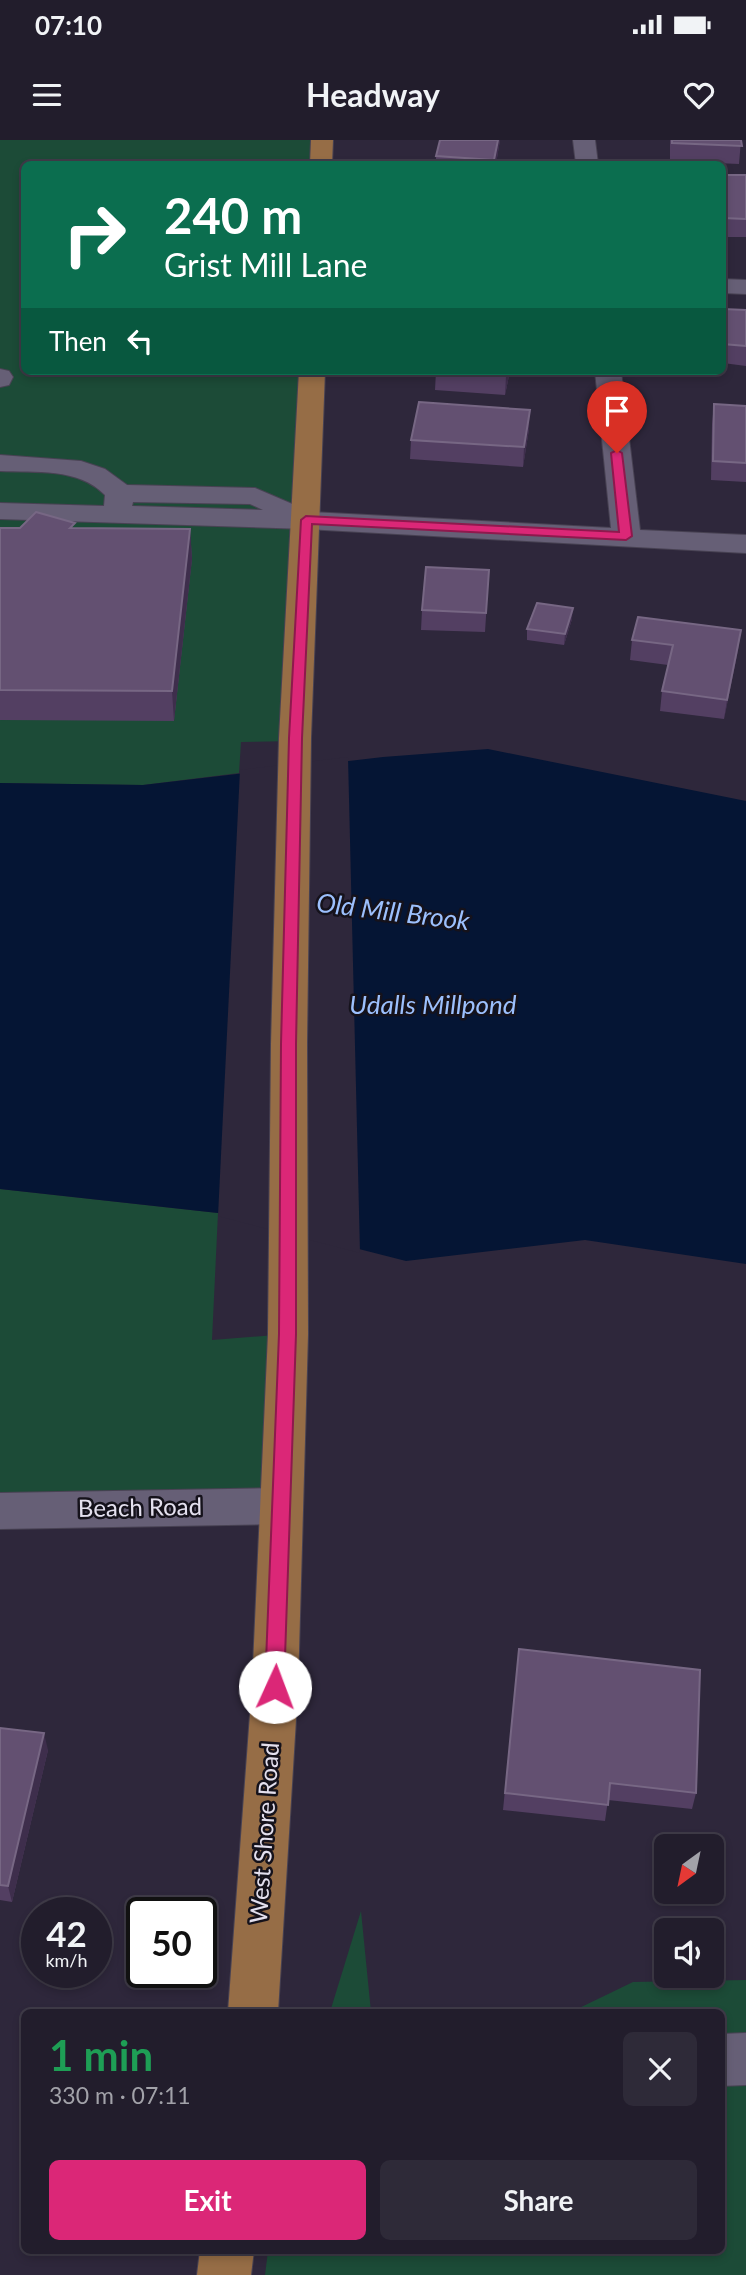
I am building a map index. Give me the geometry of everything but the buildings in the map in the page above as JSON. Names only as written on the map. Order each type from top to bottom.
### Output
[{"type":"main road","points":[[321,161],[322,140]]},
{"type":"main road","name":"West Shore Road","points":[[253,2009],[275,1687],[288,1334],[289,1044],[295,738],[312,375]]},
{"type":"main road","points":[[224,2275],[227,2254]]},
{"type":"street","points":[[584,140],[587,161]]},
{"type":"street","points":[[726,286],[746,287]]},
{"type":"street","points":[[608,375],[626,536]]},
{"type":"street","points":[[0,463],[81,470],[101,475],[111,482],[119,504]]},
{"type":"street","points":[[0,511],[119,504],[306,520],[746,544]]},
{"type":"street","name":"Beach Road","points":[[0,1511],[281,1506]]},
{"type":"street","points":[[725,2060],[746,2059]]},
{"type":"green space","points":[[0,140],[322,140],[321,161],[21,161],[21,375],[310,375],[296,741],[241,742],[239,773],[143,785],[0,783]]},
{"type":"green space","points":[[0,1189],[218,1213],[212,1340],[288,1334],[281,1506],[0,1511]]},
{"type":"green space","points":[[361,1911],[371,2009],[331,2009]]},
{"type":"green space","points":[[724,1980],[746,1980],[746,2275],[265,2275],[268,2254],[725,2254],[725,2009],[577,2009],[633,1982],[654,1982],[654,1988],[724,1988]]},
{"type":"water","name":"Udalls Millpond","points":[[488,749],[746,801],[746,1264],[585,1240],[406,1261],[218,1213],[0,1189],[0,783],[143,785],[383,757]]},
{"type":"pier","points":[[348,757],[360,1253],[218,1216],[240,770]]},
{"type":"route","points":[[275,1687],[288,1334],[289,1044],[295,738],[306,520],[626,536],[617,453]]},
{"type":"water label","name":"Old Mill Brook","points":[[393,912]]}]
